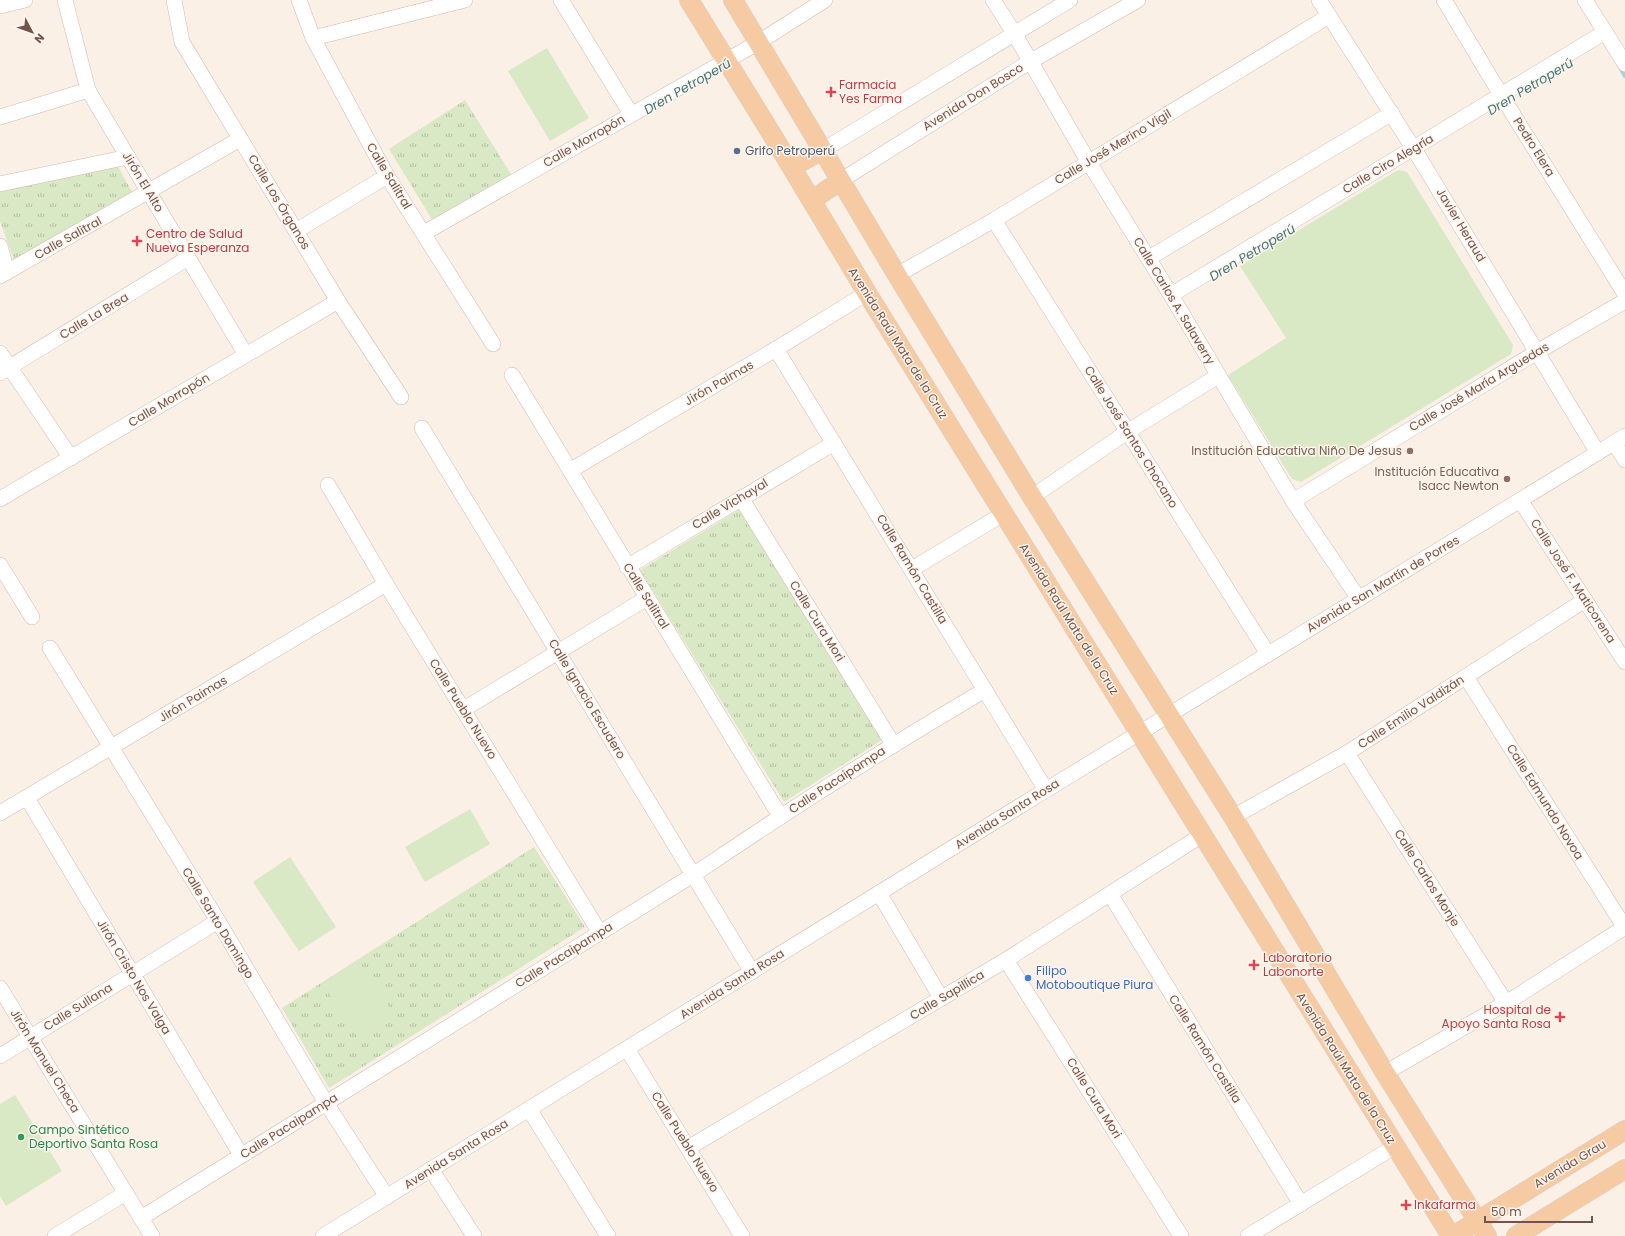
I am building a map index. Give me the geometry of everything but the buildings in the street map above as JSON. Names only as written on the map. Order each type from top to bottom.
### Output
[{"type":"main road","name":"Avenida Raúl Mata de la Cruz","points":[[689,0],[1003,514],[1140,732],[1394,1147],[1452,1236]]},
{"type":"main road","points":[[733,0],[840,181],[1032,497],[1168,716],[1233,817],[1385,1073],[1482,1228]]},
{"type":"main road","points":[[792,167],[823,150]]},
{"type":"main road","name":"Avenida Don Bosco","points":[[812,200],[840,181]]},
{"type":"main road","name":"Avenida Grau","points":[[1452,1236],[1482,1228],[1625,1130]]},
{"type":"main road","points":[[1516,1236],[1625,1169]]},
{"type":"street","points":[[0,6],[25,0]]},
{"type":"street","name":"Jirón El Alto","points":[[65,0],[88,90],[246,355]]},
{"type":"street","name":"Calle Los Órganos","points":[[174,0],[182,42],[338,301],[400,397]]},
{"type":"street","name":"Calle Salitral","points":[[299,0],[312,38],[387,176],[492,344]]},
{"type":"street","points":[[312,38],[464,0]]},
{"type":"street","points":[[561,0],[630,114]]},
{"type":"street","name":"Calle Morropón","points":[[424,233],[630,114],[759,42],[825,0]]},
{"type":"street","name":"Calle Carlos A. Salaverry","points":[[993,0],[1031,61],[1088,162],[1172,295],[1218,376],[1293,501],[1359,599]]},
{"type":"street","points":[[823,150],[1070,0]]},
{"type":"street","name":"Avenida Don Bosco","points":[[840,181],[1031,61],[1138,0]]},
{"type":"street","name":"Javier Heraud","points":[[1319,0],[1414,148],[1598,453]]},
{"type":"street","name":"Pedro Elera","points":[[1444,0],[1501,95],[1625,294]]},
{"type":"street","points":[[1585,0],[1625,64]]},
{"type":"street","name":"Calle José Merino Vigil","points":[[897,275],[994,220],[1329,16]]},
{"type":"street","name":"Calle Ciro Alegría","points":[[1172,295],[1605,32]]},
{"type":"street","points":[[0,117],[88,90]]},
{"type":"street","points":[[1148,258],[1392,113]]},
{"type":"street","name":"Calle Salitral","points":[[4,274],[240,139]]},
{"type":"street","points":[[0,184],[128,157]]},
{"type":"street","points":[[296,231],[387,176]]},
{"type":"street","name":"Calle José Santos Chocano","points":[[994,220],[1268,654]]},
{"type":"street","points":[[0,246],[4,274]]},
{"type":"street","name":"Calle La Brea","points":[[5,370],[188,258]]},
{"type":"street","name":"Jirón Paimas","points":[[571,470],[776,349],[867,293]]},
{"type":"street","name":"Calle José María Arguedas","points":[[1293,501],[1625,300]]},
{"type":"street","name":"Calle Morropón","points":[[0,500],[338,301]]},
{"type":"street","name":"Calle Ramón Castilla","points":[[776,349],[1046,790]]},
{"type":"street","points":[[0,353],[5,370],[71,458]]},
{"type":"street","name":"Calle Salitral","points":[[512,375],[571,470],[627,567],[780,816]]},
{"type":"street","points":[[1032,497],[1127,432],[1218,376]]},
{"type":"street","name":"Calle Ignacio Escudero","points":[[422,428],[752,972]]},
{"type":"street","points":[[1620,440],[1625,460]]},
{"type":"street","name":"Avenida San Martín de Porres","points":[[1140,732],[1620,440]]},
{"type":"street","name":"Calle Vichayal","points":[[627,567],[834,443]]},
{"type":"street","name":"Calle Pueblo Nuevo","points":[[328,485],[386,584],[600,933]]},
{"type":"street","name":"Calle Cura Mori","points":[[741,498],[893,744]]},
{"type":"street","name":"Calle José F. Maticorena","points":[[1520,500],[1625,662]]},
{"type":"street","points":[[912,569],[1003,514]]},
{"type":"street","points":[[0,565],[32,617]]},
{"type":"street","name":"Jirón Paimas","points":[[0,814],[386,584]]},
{"type":"street","points":[[464,710],[647,598]]},
{"type":"street","name":"Calle Emilio Valdizán","points":[[1233,817],[1347,753],[1585,600]]},
{"type":"street","name":"Calle Santo Domingo","points":[[50,648],[110,748],[218,921],[326,1103],[386,1197]]},
{"type":"street","name":"Calle Edmundo Novoa","points":[[1466,676],[1625,928]]},
{"type":"street","name":"Calle Pacaipampa","points":[[141,1218],[693,875],[780,816],[893,744],[985,690]]},
{"type":"street","name":"Avenida Santa Rosa","points":[[323,1236],[1140,732]]},
{"type":"street","name":"Calle Carlos Monje","points":[[1347,753],[1506,1003]]},
{"type":"street","name":"Jirón Cristo Nos Valga","points":[[27,798],[241,1155]]},
{"type":"street","name":"Calle Sapillica","points":[[688,1148],[1006,960],[1202,835]]},
{"type":"street","points":[[879,893],[941,998]]},
{"type":"street","name":"Calle Ramón Castilla","points":[[1110,894],[1301,1204]]},
{"type":"street","name":"Calle Sullana","points":[[0,1056],[218,921]]},
{"type":"street","points":[[1385,1073],[1506,1003],[1625,928]]},
{"type":"street","name":"Calle Cura Mori","points":[[1006,960],[1181,1236]]},
{"type":"street","name":"Jirón Manuel Checa","points":[[0,988],[152,1236]]},
{"type":"street","name":"Calle Pueblo Nuevo","points":[[627,1049],[742,1236]]},
{"type":"street","points":[[529,1109],[608,1236]]},
{"type":"street","points":[[1248,1236],[1394,1147]]},
{"type":"street","points":[[431,1169],[474,1236]]},
{"type":"street","points":[[55,1236],[126,1193]]},
{"type":"green space","points":[[547,48],[589,118],[550,141],[508,71]]},
{"type":"green space","points":[[465,100],[512,176],[433,221],[389,149]]},
{"type":"green space","points":[[116,163],[135,197],[14,260],[0,221],[0,190]]},
{"type":"green space","points":[[1398,170],[1407,172],[1513,345],[1511,354],[1301,482],[1292,479],[1228,375],[1286,338],[1240,266]]},
{"type":"green space","points":[[739,510],[882,740],[784,802],[640,570]]},
{"type":"green space","points":[[470,809],[490,844],[425,882],[405,847]]},
{"type":"green space","points":[[534,847],[585,927],[329,1088],[282,1008]]},
{"type":"green space","points":[[290,857],[336,927],[299,951],[253,882]]},
{"type":"green space","points":[[358,960],[393,1013],[357,1036],[322,983]]},
{"type":"green space","name":"Campo Sintético Deportivo Santa Rosa","points":[[15,1095],[62,1171],[6,1206],[0,1196],[0,1104]]},
{"type":"waterway","name":"Dren Petroperú","points":[[1619,65],[1625,76]]},
{"type":"place","name":"Farmacia Yes Farma","points":[[831,92]]},
{"type":"place","name":"Grifo Petroperú","points":[[737,151]]},
{"type":"place","name":"Centro de Salud Nueva Esperanza","points":[[137,241]]},
{"type":"place","name":"Institución Educativa Niño De Jesus","points":[[1410,451]]},
{"type":"place","name":"Institución Educativa Isacc Newton","points":[[1507,479]]},
{"type":"place","name":"Laboratorio Labonorte","points":[[1254,965]]},
{"type":"place","name":"Filipo Motoboutique Piura","points":[[1028,978]]},
{"type":"place","name":"Hospital de Apoyo Santa Rosa","points":[[1560,1017]]},
{"type":"place","name":"Campo Sintético Deportivo Santa Rosa","points":[[21,1137]]},
{"type":"place","name":"Inkafarma","points":[[1406,1205]]}]
